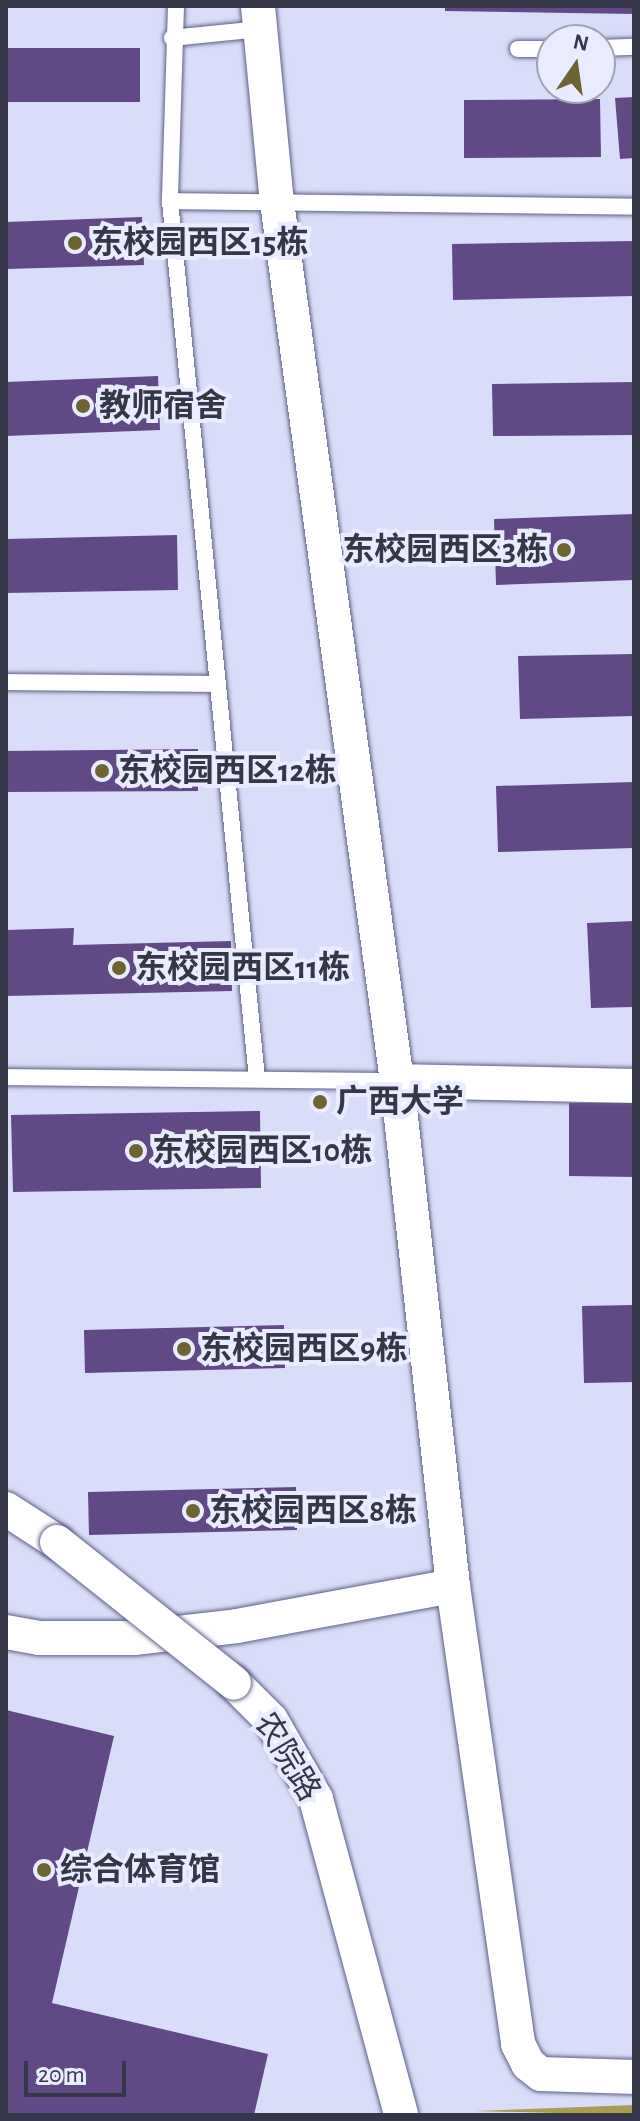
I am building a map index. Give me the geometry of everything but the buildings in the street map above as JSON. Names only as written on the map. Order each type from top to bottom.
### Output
[{"type":"street","points":[[259,18],[277,202],[397,1081],[453,1586],[518,2044],[528,2064],[541,2074],[634,2077]]},
{"type":"street","points":[[397,1081],[634,1086]]},
{"type":"street","name":"农院路","points":[[6,1509],[57,1542],[234,1683],[271,1720],[316,1799],[401,2115]]},
{"type":"street","points":[[6,1632],[39,1638],[134,1638],[237,1626],[453,1586]]},
{"type":"lane","points":[[176,6],[172,38],[170,201],[257,1079]]},
{"type":"lane","points":[[172,38],[259,18]]},
{"type":"lane","points":[[518,49],[536,49]]},
{"type":"lane","points":[[170,201],[634,207]]},
{"type":"lane","points":[[6,682],[216,684]]},
{"type":"lane","points":[[6,1077],[397,1081]]},
{"type":"shaded area","points":[[634,2105],[634,2115],[475,2111]]},
{"type":"place","name":"东校园西区15栋","points":[[75,243]]},
{"type":"place","name":"教师宿舍","points":[[83,406]]},
{"type":"place","name":"东校园西区3栋","points":[[564,550]]},
{"type":"place","name":"东校园西区12栋","points":[[102,771]]},
{"type":"place","name":"东校园西区11栋","points":[[119,968]]},
{"type":"place","name":"广西大学","points":[[320,1102]]},
{"type":"place","name":"东校园西区10栋","points":[[136,1151]]},
{"type":"place","name":"东校园西区9栋","points":[[184,1349]]},
{"type":"place","name":"东校园西区8栋","points":[[193,1511]]},
{"type":"place","name":"综合体育馆","points":[[44,1870]]}]
